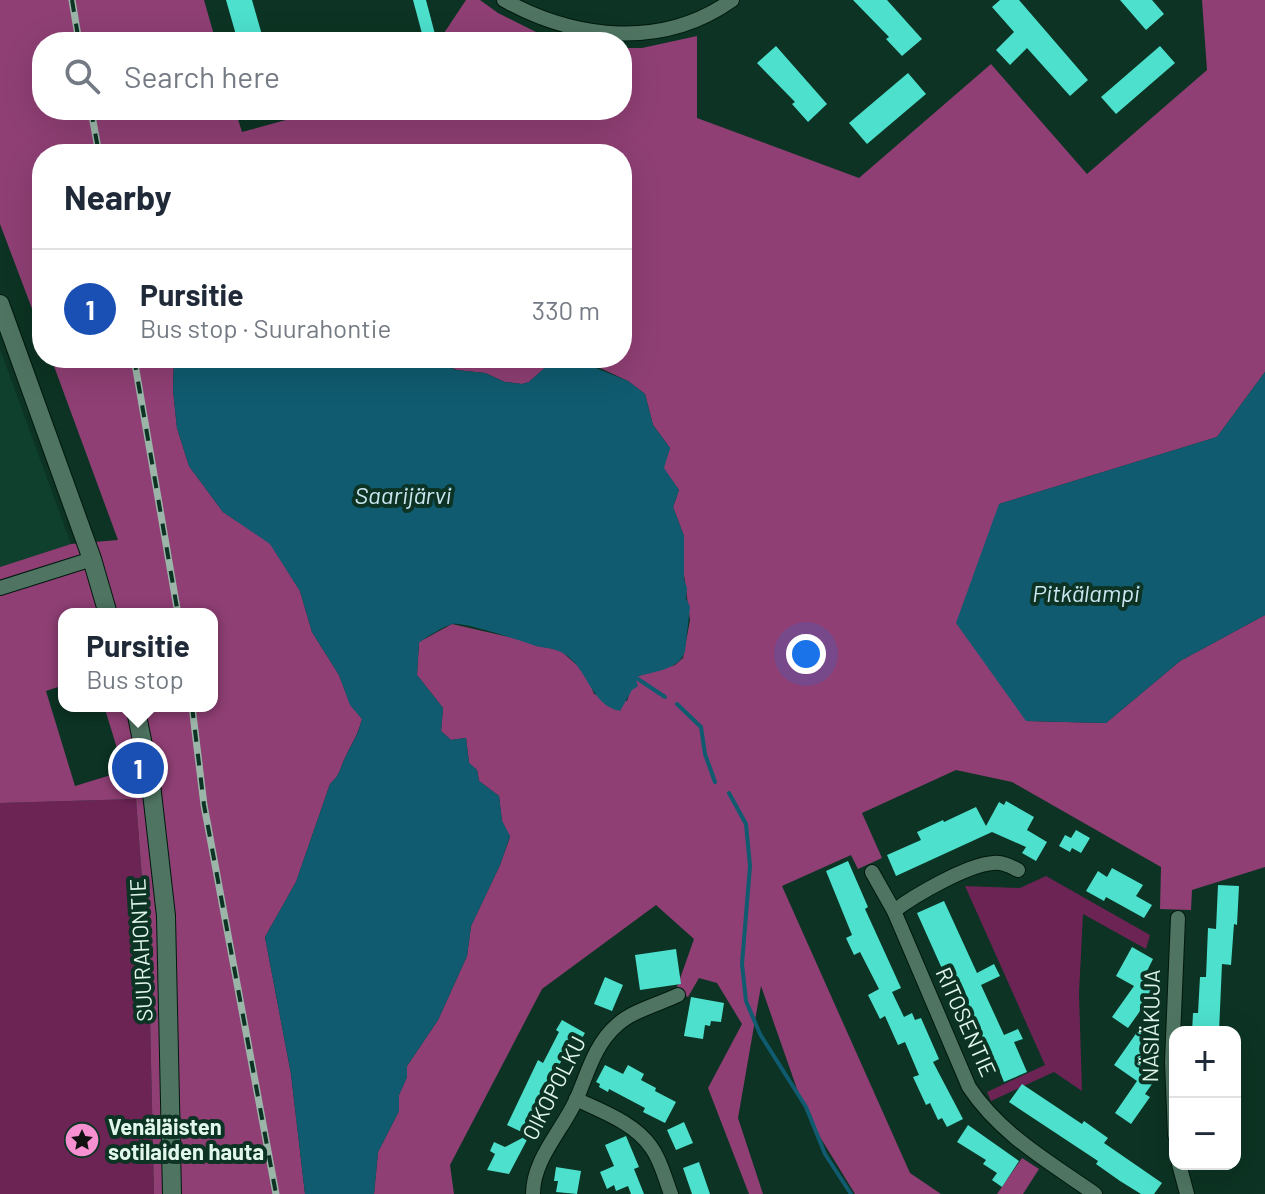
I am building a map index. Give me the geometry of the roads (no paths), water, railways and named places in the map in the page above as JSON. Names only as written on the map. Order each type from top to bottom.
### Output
[{"type":"street","points":[[504,0],[560,25],[604,32]]},
{"type":"street","points":[[632,32],[677,28],[708,16],[732,0]]},
{"type":"street","points":[[0,304],[92,559],[106,608]]},
{"type":"street","points":[[0,588],[92,559]]},
{"type":"street","name":"SUURAHONTIE","points":[[136,712],[151,784],[166,916],[172,1194]]},
{"type":"street","points":[[894,911],[939,883],[990,863],[1005,864],[1018,870]]},
{"type":"street","name":"RITOSENTIE","points":[[872,872],[894,911],[969,1087],[981,1105],[1009,1133],[1095,1194]]},
{"type":"street","name":"NÄSIÄKUJA","points":[[1174,1098],[1173,1014],[1178,918]]},
{"type":"street","name":"OIKOPOLKU","points":[[533,1194],[535,1173],[576,1099],[603,1039],[619,1022],[678,995]]},
{"type":"street","points":[[576,1099],[614,1117],[640,1134],[653,1148],[671,1194]]},
{"type":"street","points":[[1181,1170],[1187,1194]]},
{"type":"water","name":"Saarijärvi","points":[[174,368],[451,368],[485,373],[505,382],[522,384],[529,382],[545,368],[596,368],[628,381],[645,394],[653,425],[670,448],[664,468],[679,490],[673,507],[684,536],[684,579],[690,607],[685,651],[671,666],[635,677],[638,686],[632,690],[620,711],[602,701],[570,658],[558,651],[459,624],[445,627],[419,643],[417,675],[443,708],[441,731],[451,740],[466,738],[469,763],[477,770],[479,781],[499,796],[502,821],[510,836],[471,926],[467,956],[438,1020],[407,1066],[407,1077],[399,1095],[399,1111],[378,1152],[374,1194],[305,1194],[291,1074],[265,937],[296,882],[330,784],[338,774],[362,719],[350,705],[339,675],[312,632],[300,591],[270,544],[223,512],[189,466],[177,428]]},
{"type":"water","name":"Pitkälampi","points":[[1265,372],[1265,615],[1180,661],[1106,723],[1026,721],[956,623],[999,504],[1217,437]]},
{"type":"waterway","points":[[635,677],[665,697]]},
{"type":"waterway","points":[[677,704],[701,727],[705,754],[715,782]]},
{"type":"waterway","points":[[729,793],[746,824],[750,866],[742,964],[746,1001],[760,1034],[806,1107],[825,1154],[851,1194]]},
{"type":"railway","points":[[72,0],[77,32]]},
{"type":"railway","points":[[93,120],[97,144]]},
{"type":"railway","points":[[136,368],[177,608]]},
{"type":"railway","points":[[193,712],[204,805],[276,1194]]},
{"type":"place","name":"Pursitie","points":[[138,768]]},
{"type":"place","name":"Venäläisten sotilaiden hauta","points":[[82,1140]]}]
